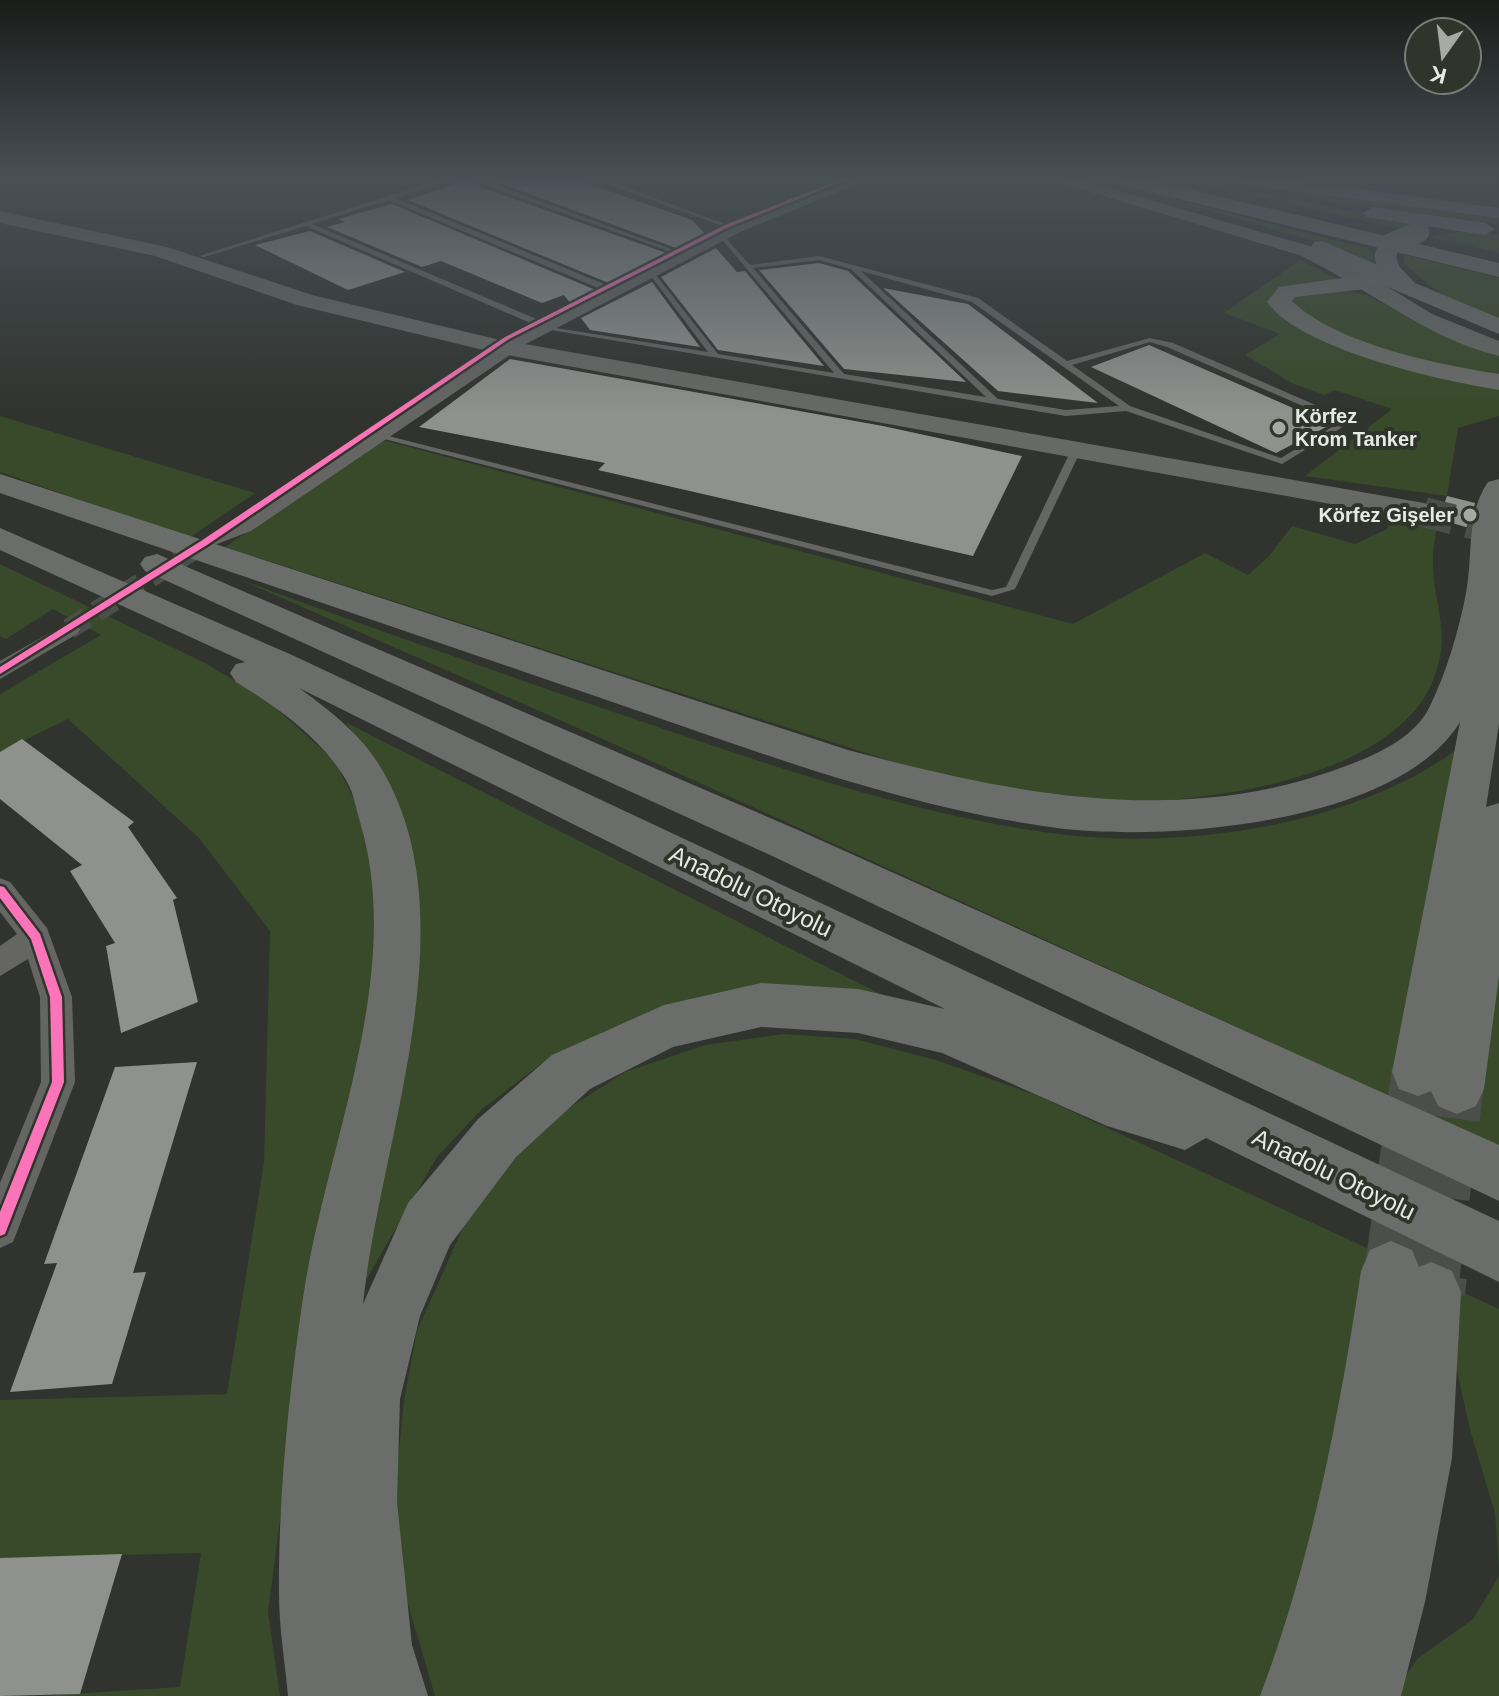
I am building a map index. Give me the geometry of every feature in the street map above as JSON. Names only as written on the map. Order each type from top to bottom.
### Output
[{"type":"highway","points":[[1338,255],[1497,335]]},
{"type":"highway","points":[[1385,255],[1389,269],[1407,288]]},
{"type":"highway","points":[[1437,255],[1499,270]]},
{"type":"highway","points":[[1365,282],[1297,289],[1287,292],[1279,302],[1299,321],[1412,364],[1466,378],[1499,382]]},
{"type":"highway","points":[[0,483],[778,744],[898,781],[1072,816],[1130,820],[1199,817],[1259,808],[1306,797],[1400,760],[1441,721],[1483,594]]},
{"type":"highway","points":[[1499,488],[1490,516],[1483,594],[1487,681],[1438,1081],[1499,819]]},
{"type":"highway","points":[[0,496],[783,842],[1499,1173]]},
{"type":"highway","points":[[20,547],[281,692],[332,735],[370,785],[390,842],[398,906],[393,994],[335,1282],[319,1475],[315,1596],[326,1696]]},
{"type":"highway","name":"Anadolu Otoyolu","points":[[20,547],[279,663],[1499,1252]]},
{"type":"highway","points":[[390,1696],[375,1645],[363,1502],[368,1399],[389,1316],[429,1224],[497,1138],[571,1072],[664,1027],[761,1005],[858,1011],[949,1032],[1126,1108],[1295,1155]]},
{"type":"highway","points":[[1298,1696],[1340,1571],[1371,1427],[1411,1281],[1418,1458],[1389,1602],[1363,1696]]},
{"type":"main road","points":[[172,255],[305,300],[507,343],[1076,450],[1424,506],[507,343],[297,288],[202,256]]},
{"type":"main road","points":[[1314,255],[1365,282],[1424,319],[1497,335]]},
{"type":"main road","points":[[1328,255],[1434,318],[1497,335]]},
{"type":"street","points":[[540,326],[670,255]]},
{"type":"street","points":[[373,434],[244,527],[204,543],[507,343],[682,255]]},
{"type":"street","points":[[0,671],[10,654],[69,629]]},
{"type":"street","points":[[0,890],[36,937],[56,997],[58,1082],[0,1229]]},
{"type":"street","points":[[0,963],[36,937]]},
{"type":"lane","points":[[378,255],[540,326],[1066,413],[1127,408]]},
{"type":"lane","points":[[527,255],[606,288]]},
{"type":"lane","points":[[740,255],[842,377]]},
{"type":"lane","points":[[748,267],[819,258],[975,300],[1127,408],[1282,461],[1342,425],[1338,418],[1170,345],[1150,340],[1066,364]]},
{"type":"lane","points":[[851,266],[997,402]]},
{"type":"lane","points":[[652,272],[715,356]]},
{"type":"lane","points":[[373,434],[992,593],[1010,589],[1076,450]]},
{"type":"green space","points":[[1348,255],[1373,255],[1377,268]]},
{"type":"green space","points":[[1406,255],[1499,278],[1499,319],[1441,294],[1404,264]]},
{"type":"green space","points":[[1300,260],[1340,280],[1289,287],[1290,321],[1499,386],[1499,416],[1458,428],[1447,496],[1305,476],[1392,409],[1335,390],[1324,395],[1292,383],[1245,355],[1280,334],[1224,313]]},
{"type":"green space","points":[[1346,290],[1369,296],[1410,319],[1499,355],[1499,377],[1432,364],[1348,338],[1312,321],[1290,299],[1293,295]]},
{"type":"green space","points":[[0,416],[255,493],[189,538],[0,472]]},
{"type":"green space","points":[[383,440],[1073,624],[1205,553],[1248,575],[1269,556],[1292,526],[1355,544],[1387,529],[1392,512],[1438,522],[1433,558],[1442,633],[1438,664],[1432,683],[1407,719],[1368,748],[1320,770],[1265,786],[1208,796],[1100,802],[1043,797],[944,778],[225,547]]},
{"type":"green space","points":[[0,564],[205,663],[268,701],[334,760],[373,836],[381,954],[310,1292],[268,1612],[280,1696],[39,1696],[180,1687],[201,1553],[0,1558],[0,1400],[227,1394],[264,1162],[270,931],[199,838],[68,719],[0,752],[0,694],[101,635],[53,609],[6,639],[0,636]]},
{"type":"green space","points":[[241,580],[549,690],[804,775],[910,805],[1015,828],[1067,835],[1166,838],[1219,834],[1271,825],[1323,813],[1372,796],[1418,774],[1459,748],[1499,963],[1499,1146],[605,740]]},
{"type":"green space","points":[[345,722],[900,1004],[670,1008],[605,1031],[541,1064],[482,1109],[437,1157],[366,1280],[380,1156],[373,760]]},
{"type":"green space","points":[[784,1034],[855,1039],[936,1060],[1036,1095],[1499,1309],[1499,1570],[1495,1513],[1470,1430],[1451,1344],[1318,1544],[1260,1696],[435,1696],[407,1601],[394,1500],[404,1400],[417,1331],[472,1207],[517,1154],[563,1112],[625,1072],[705,1045]]},
{"type":"green space","points":[[1499,1576],[1499,1696],[1392,1696],[1417,1659],[1473,1619]]},
{"type":"building","points":[[276,255],[366,255],[405,272],[348,290]]},
{"type":"building","points":[[394,255],[513,255],[598,291],[572,305],[564,295],[542,303],[441,261],[422,267]]},
{"type":"building","points":[[541,255],[667,255],[611,284]]},
{"type":"building","points":[[702,255],[722,255],[737,272],[745,271],[824,366],[718,350],[661,277]]},
{"type":"building","points":[[819,263],[848,271],[966,382],[844,369],[759,270]]},
{"type":"building","points":[[652,282],[700,347],[590,330],[581,318]]},
{"type":"building","points":[[883,288],[968,304],[1098,403],[998,391]]},
{"type":"building","points":[[1149,345],[1330,425],[1276,453],[1091,367]]},
{"type":"building","points":[[510,359],[883,426],[1022,456],[973,556],[598,470],[605,463],[419,427]]},
{"type":"building","points":[[1447,496],[1475,503],[1469,528],[1439,519]]},
{"type":"building","points":[[22,739],[134,822],[128,827],[177,898],[173,900],[198,1002],[121,1033],[106,946],[115,943],[70,871],[82,865],[0,799],[0,752]]},
{"type":"building","points":[[197,1062],[133,1273],[146,1272],[112,1384],[10,1392],[57,1263],[44,1264],[115,1067]]},
{"type":"building","points":[[122,1554],[80,1694],[0,1696],[0,1558]]},
{"type":"tunnel","points":[[1424,512],[1499,531]]},
{"type":"tunnel","points":[[69,629],[204,543]]},
{"type":"tunnel","points":[[1391,1271],[1418,1072]]},
{"type":"tunnel","points":[[1433,1277],[1457,1089]]},
{"type":"tunnel","points":[[1431,1292],[1433,1275]]},
{"type":"cycle path","points":[[0,671],[204,543],[507,338],[670,255]]},
{"type":"cycle path","points":[[0,890],[36,937],[56,997],[58,1082],[0,1229]]},
{"type":"place","name":"Körfez Krom Tanker","points":[[1279,428]]},
{"type":"place","name":"Körfez Gişeler","points":[[1470,515]]}]
